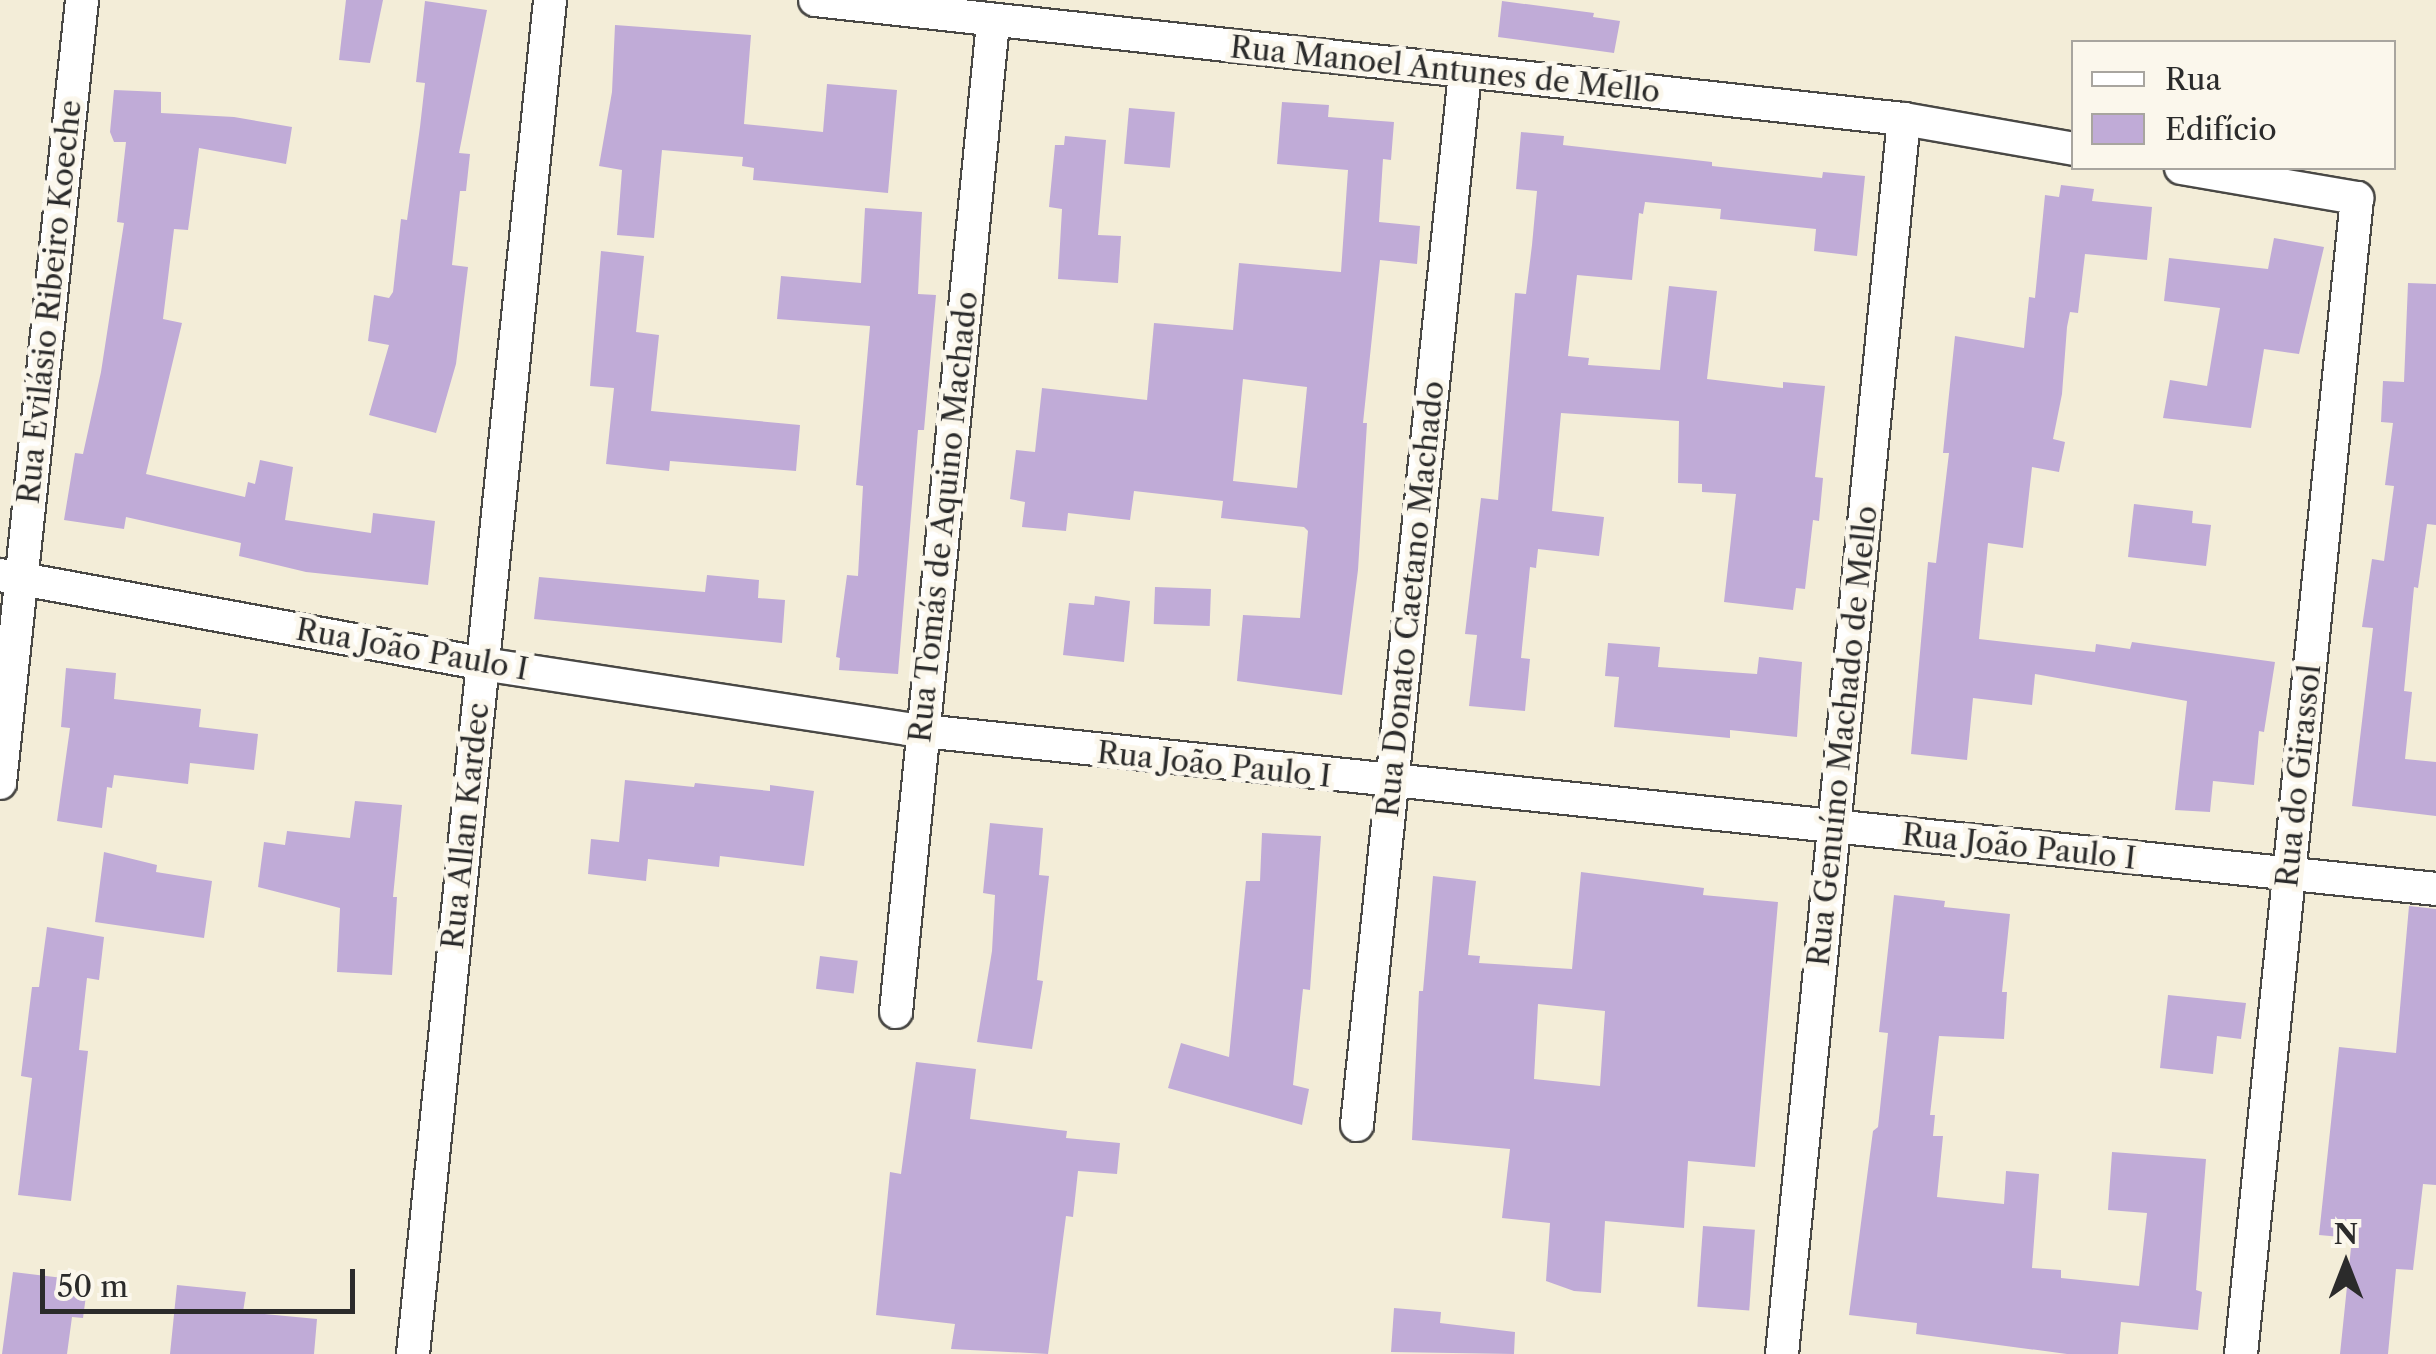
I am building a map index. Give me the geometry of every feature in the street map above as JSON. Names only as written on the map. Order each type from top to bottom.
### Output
[{"type":"street","name":"Rua Evilásio Ribeiro Koeche","points":[[0,782],[11,578],[82,0]]},
{"type":"street","name":"Rua Allan Kardec","points":[[413,1354],[550,0]]},
{"type":"street","name":"Rua Manoel Antunes de Mello","points":[[815,0],[1904,119],[2071,148]]},
{"type":"street","name":"Rua Tomás de Aquino Machado","points":[[896,1012],[993,22]]},
{"type":"street","name":"Rua Donato Caetano Machado","points":[[1357,1125],[1465,72]]},
{"type":"street","name":"Rua Genuíno Machado de Mello","points":[[1782,1354],[1904,119]]},
{"type":"street","name":"Rua do Girassol","points":[[2193,170],[2357,198],[2241,1354]]},
{"type":"street","name":"Rua João Paulo I","points":[[11,578],[483,664],[924,732],[2436,889]]},
{"type":"building","points":[[346,0],[383,0],[370,63],[339,60]]},
{"type":"building","points":[[425,1],[487,10],[459,153],[470,154],[466,191],[460,191],[452,265],[468,267],[456,364],[436,433],[369,415],[389,345],[368,341],[374,295],[389,298],[393,292],[401,219],[407,220],[420,127],[425,83],[416,82]]},
{"type":"building","points":[[1502,1],[1594,13],[1593,17],[1620,21],[1614,53],[1498,37]]},
{"type":"building","points":[[615,25],[751,35],[744,124],[823,132],[827,84],[897,90],[888,193],[753,180],[754,168],[742,166],[743,157],[662,150],[654,238],[617,235],[622,170],[599,166],[612,92]]},
{"type":"building","points":[[114,90],[161,92],[161,113],[234,117],[292,127],[286,164],[199,148],[188,230],[174,229],[163,319],[182,323],[146,474],[245,497],[248,482],[255,484],[260,460],[293,467],[285,520],[371,533],[373,513],[435,521],[428,585],[306,572],[239,556],[241,543],[126,517],[124,529],[64,520],[75,453],[83,454],[101,372],[124,223],[117,222],[126,142],[114,142],[110,132]]},
{"type":"building","points":[[1282,102],[1329,105],[1328,117],[1394,122],[1391,160],[1383,159],[1379,222],[1420,226],[1417,264],[1380,260],[1363,423],[1367,423],[1358,570],[1342,695],[1237,681],[1243,615],[1300,618],[1308,531],[1304,527],[1221,518],[1223,501],[1134,491],[1130,520],[1068,513],[1066,531],[1022,527],[1025,502],[1010,499],[1016,450],[1035,452],[1042,388],[1147,400],[1154,323],[1233,330],[1239,263],[1341,272],[1348,170],[1277,164]],"holes":[[[1243,379],[1307,387],[1297,488],[1233,481]]]},
{"type":"building","points":[[1129,108],[1175,112],[1170,168],[1124,164]]},
{"type":"building","points":[[1521,132],[1564,136],[1563,145],[1712,162],[1712,166],[1822,178],[1823,172],[1865,176],[1857,256],[1814,251],[1816,229],[1720,219],[1721,209],[1645,202],[1643,214],[1639,213],[1632,280],[1577,275],[1568,356],[1589,358],[1588,365],[1660,370],[1669,286],[1717,291],[1707,379],[1783,388],[1783,382],[1825,386],[1815,477],[1823,478],[1819,521],[1813,520],[1805,589],[1796,588],[1793,610],[1724,602],[1736,494],[1702,492],[1702,484],[1678,483],[1679,421],[1561,413],[1552,511],[1604,517],[1599,556],[1538,549],[1536,568],[1530,567],[1521,658],[1530,659],[1525,711],[1469,706],[1477,635],[1465,634],[1481,498],[1498,500],[1515,293],[1526,294],[1532,245],[1537,191],[1516,189]]},
{"type":"building","points":[[1065,136],[1106,140],[1098,235],[1121,236],[1118,283],[1058,279],[1062,209],[1049,207],[1055,145],[1064,145]]},
{"type":"building","points":[[2061,185],[2094,189],[2092,201],[2152,207],[2147,260],[2085,254],[2078,313],[2070,312],[2067,327],[2062,394],[2053,439],[2065,442],[2059,472],[2032,467],[2023,548],[1988,543],[1979,639],[2095,652],[2096,644],[2130,649],[2132,642],[2275,662],[2264,732],[2259,731],[2254,785],[2213,781],[2210,812],[2175,810],[2187,701],[2035,674],[2032,705],[1973,698],[1967,760],[1911,754],[1928,562],[1936,563],[1949,453],[1943,453],[1955,336],[2024,348],[2029,297],[2035,298],[2045,195],[2059,197]]},
{"type":"building","points":[[865,208],[922,212],[918,294],[936,295],[924,430],[918,430],[898,674],[839,670],[840,658],[836,657],[847,575],[858,576],[863,486],[856,485],[870,326],[777,319],[781,276],[861,283]]},
{"type":"building","points":[[2274,238],[2324,247],[2299,354],[2264,349],[2251,428],[2163,418],[2170,380],[2207,386],[2220,308],[2164,301],[2169,258],[2268,269]]},
{"type":"building","points":[[601,251],[644,256],[636,332],[659,335],[651,411],[800,425],[796,471],[670,461],[669,471],[606,464],[614,388],[590,386]]},
{"type":"building","points":[[2408,283],[2436,284],[2436,525],[2427,524],[2418,588],[2414,587],[2404,691],[2412,692],[2405,759],[2436,762],[2436,816],[2352,806],[2373,628],[2362,627],[2372,559],[2384,561],[2394,486],[2385,485],[2393,423],[2381,422],[2383,381],[2404,382]]},
{"type":"building","points":[[2134,504],[2193,511],[2192,523],[2211,525],[2206,566],[2128,557]]},
{"type":"building","points":[[707,575],[759,580],[758,598],[785,600],[782,643],[534,619],[539,577],[705,592]]},
{"type":"building","points":[[1155,587],[1211,589],[1210,626],[1154,624]]},
{"type":"building","points":[[1095,596],[1130,601],[1124,662],[1063,655],[1069,603],[1094,605]]},
{"type":"building","points":[[1608,643],[1660,647],[1658,667],[1757,674],[1759,657],[1802,662],[1797,737],[1730,730],[1730,738],[1614,727],[1619,677],[1605,676]]},
{"type":"building","points":[[66,668],[116,673],[114,699],[201,709],[199,727],[258,734],[254,770],[190,763],[188,784],[114,775],[112,788],[107,787],[102,828],[57,821],[70,728],[61,727]]},
{"type":"building","points":[[625,780],[770,791],[770,785],[814,791],[804,866],[720,856],[719,867],[648,859],[646,881],[588,874],[591,839],[619,842]]},
{"type":"building","points":[[355,801],[402,805],[393,897],[397,897],[392,975],[337,972],[340,908],[258,887],[264,842],[285,845],[287,831],[350,838]]},
{"type":"building","points":[[990,823],[1043,828],[1039,875],[1049,876],[1037,980],[1043,981],[1032,1049],[977,1042],[992,951],[995,895],[983,893]]},
{"type":"building","points":[[1262,833],[1321,836],[1310,990],[1303,989],[1293,1085],[1309,1089],[1302,1125],[1168,1088],[1181,1043],[1229,1057],[1246,881],[1260,881]]},
{"type":"building","points":[[104,852],[157,865],[156,872],[212,881],[204,938],[95,922]]},
{"type":"building","points":[[1581,872],[1704,888],[1703,895],[1778,902],[1755,1167],[1688,1161],[1684,1228],[1605,1221],[1601,1293],[1574,1291],[1546,1281],[1550,1223],[1502,1218],[1510,1149],[1412,1140],[1419,991],[1423,991],[1433,876],[1476,881],[1468,955],[1480,956],[1479,963],[1572,969]],"holes":[[[1538,1004],[1605,1011],[1600,1086],[1534,1079]]]},
{"type":"building","points":[[1894,895],[1945,901],[1944,907],[2010,914],[2002,992],[2007,992],[2004,1039],[1939,1036],[1930,1115],[1935,1115],[1933,1136],[1943,1136],[1937,1197],[2004,1204],[2006,1171],[2039,1174],[2032,1268],[2061,1270],[2061,1278],[2139,1286],[2147,1213],[2108,1210],[2112,1152],[2206,1159],[2196,1290],[2202,1292],[2198,1330],[2121,1322],[2118,1354],[2067,1354],[1916,1334],[1917,1323],[1849,1315],[1873,1131],[1878,1127],[1888,1033],[1879,1032]]},
{"type":"building","points":[[2409,906],[2436,909],[2436,1185],[2423,1184],[2413,1270],[2396,1269],[2388,1354],[2340,1354],[2352,1238],[2319,1235],[2339,1047],[2396,1053]]},
{"type":"building","points":[[47,927],[104,937],[99,980],[87,978],[79,1050],[88,1051],[71,1201],[18,1195],[32,1078],[21,1076],[32,987],[39,987]]},
{"type":"building","points":[[820,956],[858,961],[854,993],[816,989]]},
{"type":"building","points":[[2168,995],[2246,1003],[2241,1039],[2217,1036],[2213,1074],[2160,1068]]},
{"type":"building","points":[[916,1062],[976,1069],[970,1119],[1067,1131],[1066,1138],[1120,1143],[1117,1174],[1078,1171],[1073,1217],[1066,1216],[1048,1354],[951,1349],[955,1324],[876,1315],[890,1172],[901,1174]]},
{"type":"building","points":[[1703,1226],[1755,1230],[1749,1310],[1697,1307]]},
{"type":"building","points":[[13,1272],[88,1281],[83,1318],[72,1317],[67,1354],[2,1354]]},
{"type":"building","points":[[177,1285],[246,1292],[243,1312],[317,1319],[314,1354],[170,1354]]},
{"type":"building","points":[[1394,1308],[1441,1312],[1440,1323],[1515,1332],[1514,1354],[1391,1352]]}]
